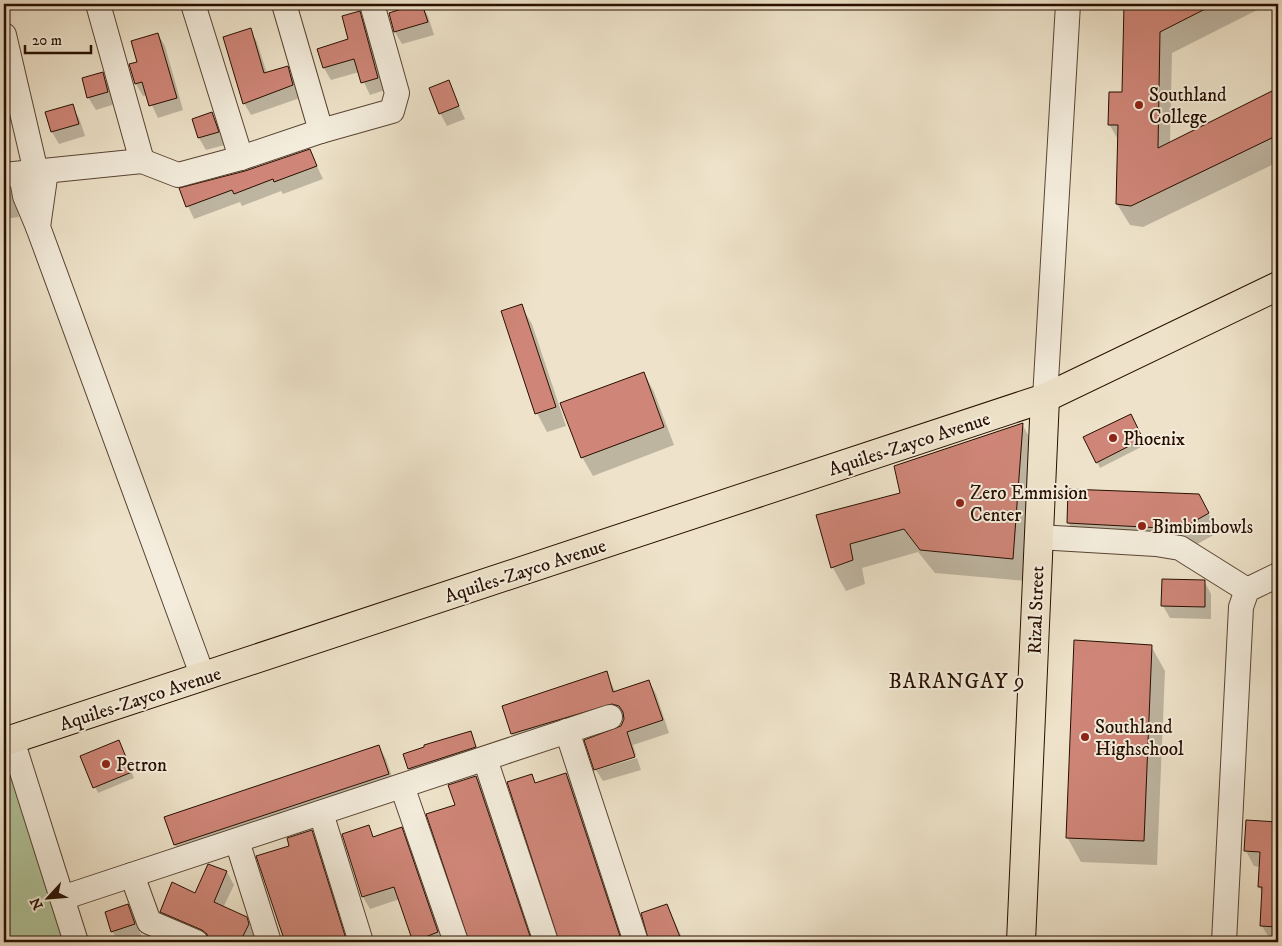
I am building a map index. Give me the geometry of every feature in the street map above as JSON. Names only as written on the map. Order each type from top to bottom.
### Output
[{"type":"main road","name":"Aquiles-Zayco Avenue","points":[[8,741],[1045,398],[1278,286]]},
{"type":"main road","name":"Rizal Street","points":[[1021,942],[1045,398]]},
{"type":"street","points":[[98,4],[142,161]]},
{"type":"street","points":[[193,4],[241,158]]},
{"type":"street","points":[[284,4],[322,131]]},
{"type":"street","points":[[27,173],[142,161],[178,175],[241,158],[322,131],[392,111],[398,93],[372,4]]},
{"type":"street","points":[[1045,398],[1068,4]]},
{"type":"street","points":[[4,35],[38,227],[203,677]]},
{"type":"street","points":[[1038,537],[1156,544],[1180,548],[1247,590]]},
{"type":"street","points":[[1224,942],[1241,607],[1247,590],[1278,574]]},
{"type":"street","points":[[62,898],[610,717]]},
{"type":"street","points":[[567,731],[636,942]]},
{"type":"street","points":[[8,741],[76,942]]},
{"type":"street","points":[[485,759],[546,942]]},
{"type":"street","points":[[402,786],[456,942]]},
{"type":"street","points":[[320,813],[361,942]]},
{"type":"street","points":[[236,841],[269,942]]},
{"type":"street","points":[[132,875],[149,922],[196,942]]},
{"type":"green space","points":[[6,753],[65,942],[4,942],[4,754]]},
{"type":"building","points":[[422,4],[428,22],[394,32],[389,13]]},
{"type":"building","points":[[1124,4],[1215,4],[1160,32],[1158,148],[1278,88],[1278,135],[1131,206],[1116,204],[1118,125],[1108,125],[1109,92],[1122,92]]},
{"type":"building","points":[[360,11],[378,78],[361,83],[354,59],[323,68],[317,49],[348,39],[342,16]]},
{"type":"building","points":[[251,28],[264,73],[288,66],[293,85],[243,104],[223,37]]},
{"type":"building","points":[[158,33],[177,98],[149,106],[142,82],[135,84],[129,64],[137,62],[131,41]]},
{"type":"building","points":[[103,72],[108,92],[87,98],[82,78]]},
{"type":"building","points":[[449,80],[459,106],[439,114],[429,88]]},
{"type":"building","points":[[73,104],[79,124],[51,132],[45,112]]},
{"type":"building","points":[[212,112],[219,132],[198,138],[192,119]]},
{"type":"building","points":[[310,149],[317,166],[274,182],[273,179],[234,194],[232,190],[186,207],[179,188],[245,171]]},
{"type":"building","points":[[522,304],[556,407],[535,414],[501,311]]},
{"type":"building","points":[[644,372],[664,427],[581,458],[560,403]]},
{"type":"building","name":"Phoenix","points":[[1131,414],[1143,439],[1096,463],[1083,437]]},
{"type":"building","name":"Zero Emmision Center","points":[[1023,423],[1013,559],[920,550],[904,529],[850,544],[853,560],[831,568],[816,515],[900,493],[894,466]]},
{"type":"building","points":[[1068,489],[1199,494],[1209,513],[1181,529],[1067,523]]},
{"type":"building","points":[[1162,579],[1205,580],[1205,607],[1161,606]]},
{"type":"building","points":[[1074,640],[1152,645],[1144,841],[1066,838]]},
{"type":"building","points":[[607,671],[613,692],[649,680],[663,720],[627,732],[635,757],[594,770],[584,740],[621,726],[624,719],[623,712],[619,706],[612,704],[511,734],[502,706]]},
{"type":"building","points":[[471,731],[476,747],[408,769],[403,754],[424,747],[424,745]]},
{"type":"building","name":"Petron","points":[[119,740],[132,772],[93,788],[80,756]]},
{"type":"building","points":[[379,745],[389,774],[174,845],[164,817]]},
{"type":"building","points":[[566,773],[622,942],[559,942],[507,782],[532,774],[535,783]]},
{"type":"building","points":[[476,776],[532,942],[469,942],[426,814],[455,805],[448,785]]},
{"type":"building","points":[[1246,820],[1278,822],[1278,927],[1260,926],[1262,887],[1258,887],[1260,852],[1244,851]]},
{"type":"building","points":[[369,825],[373,837],[402,827],[438,932],[413,942],[394,887],[362,897],[342,834]]},
{"type":"building","points":[[312,830],[347,942],[285,942],[256,856],[289,846],[287,838]]},
{"type":"building","points":[[208,864],[227,871],[214,902],[247,917],[249,924],[240,942],[209,942],[207,934],[202,930],[160,912],[172,882],[195,893]]},
{"type":"building","points":[[128,904],[135,924],[111,932],[105,912]]},
{"type":"building","points":[[667,904],[682,942],[649,942],[641,913]]},
{"type":"place","name":"Southland College","points":[[1139,105]]},
{"type":"place","name":"Phoenix","points":[[1113,438]]},
{"type":"place","name":"Zero Emmision Center","points":[[960,503]]},
{"type":"place","name":"Bimbimbowls","points":[[1142,526]]},
{"type":"place","name":"Southland Highschool","points":[[1085,737]]},
{"type":"place","name":"Petron","points":[[106,764]]},
{"type":"district","name":"BARANGAY 9","points":[[957,681]]}]
